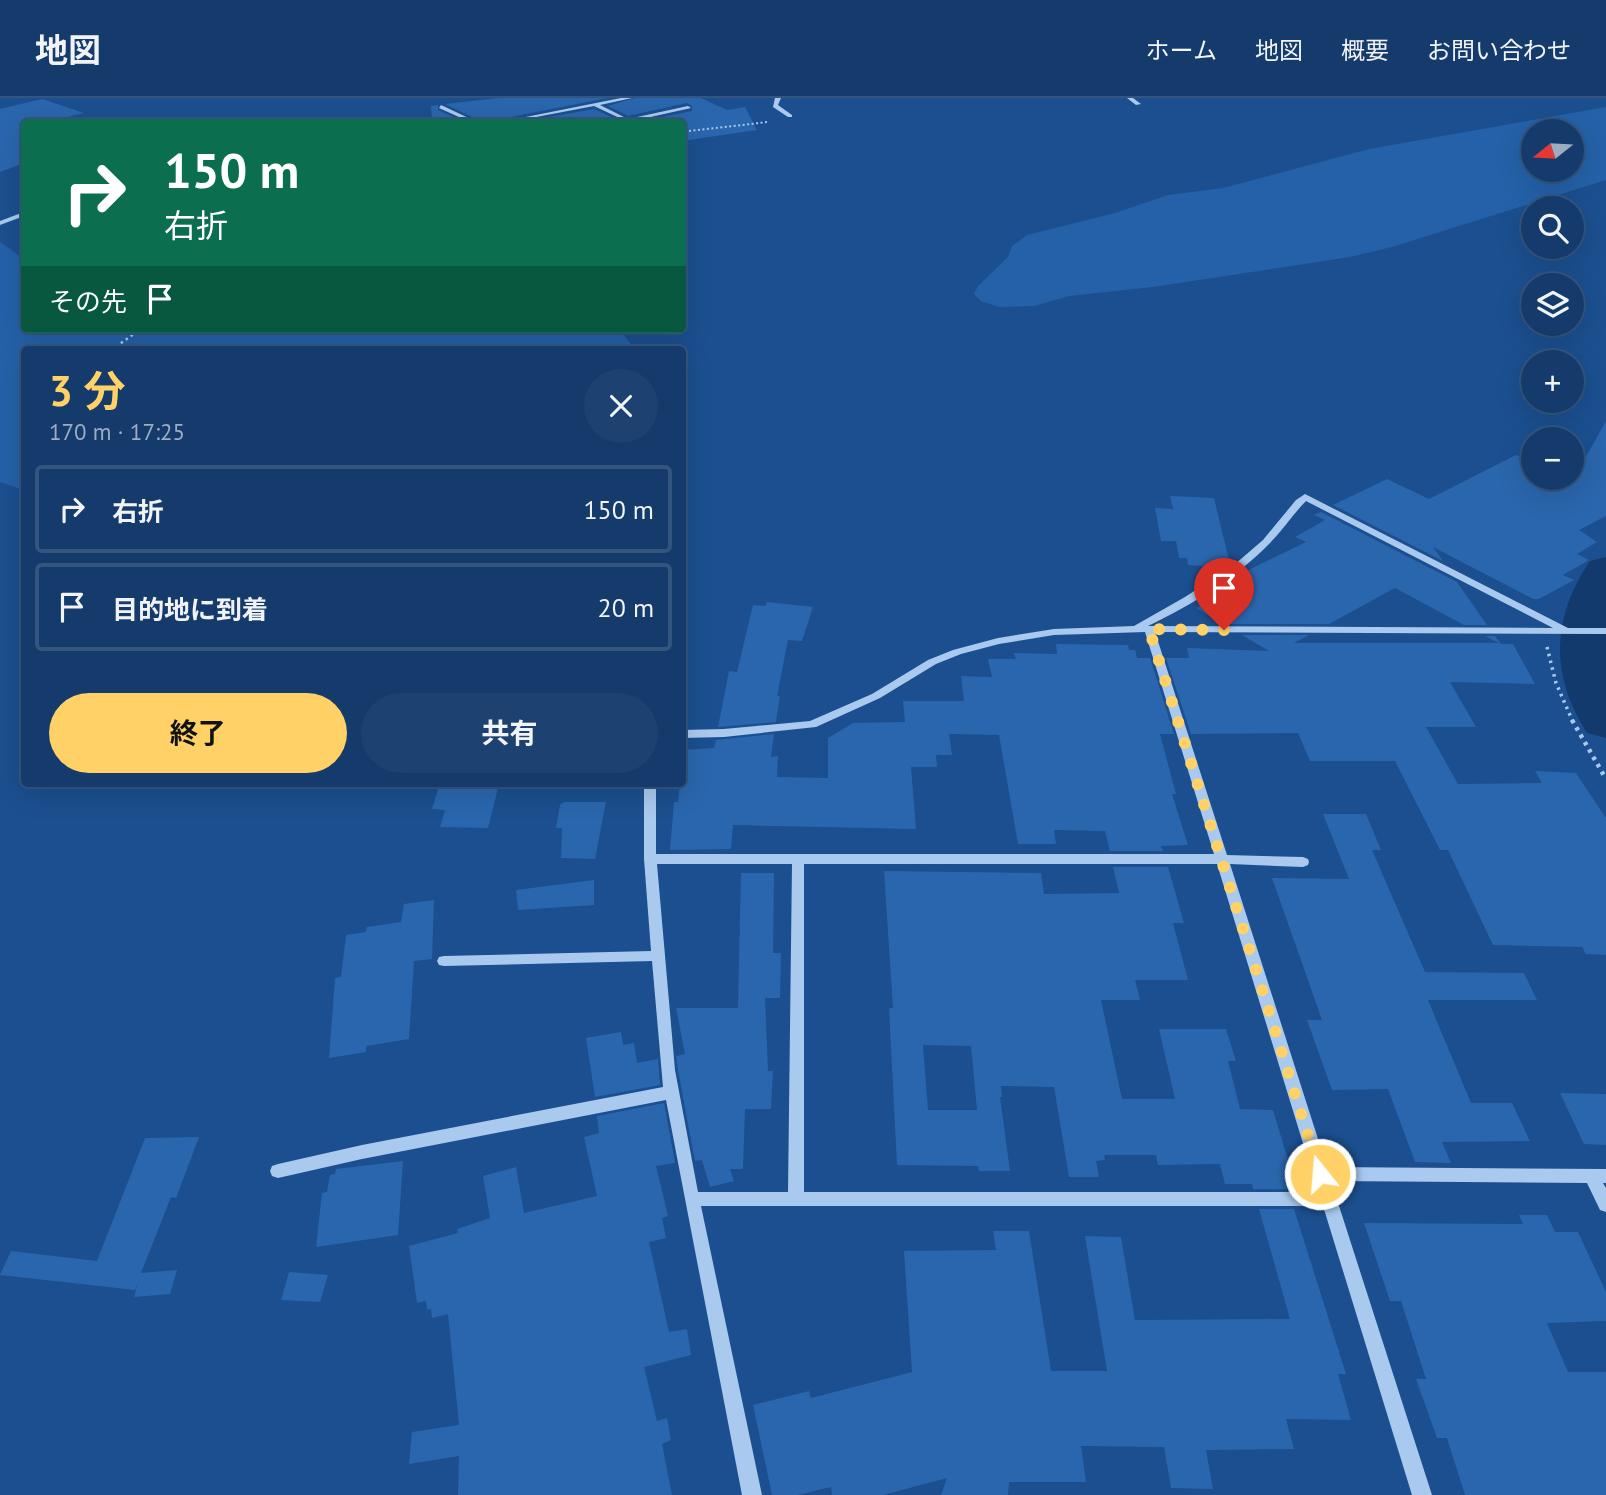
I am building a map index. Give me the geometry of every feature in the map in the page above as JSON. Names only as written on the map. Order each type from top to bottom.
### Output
[{"type":"street","points":[[585,98],[592,105],[623,119]]},
{"type":"street","points":[[520,119],[629,98]]},
{"type":"street","points":[[778,98],[775,106],[790,116]]},
{"type":"street","points":[[1130,98],[1138,104]]},
{"type":"street","points":[[441,107],[466,119]]},
{"type":"street","points":[[571,116],[577,108]]},
{"type":"street","points":[[636,119],[688,108]]},
{"type":"street","points":[[0,223],[21,215]]},
{"type":"street","points":[[1118,629],[1139,626],[1156,618],[1222,577],[1268,541],[1305,497],[1567,631]]},
{"type":"street","points":[[686,734],[812,724],[876,696],[932,662],[957,652],[998,641],[1054,632],[1149,629],[1544,632],[1605,628]]},
{"type":"street","points":[[1149,629],[1422,1495]]},
{"type":"street","points":[[650,787],[650,859],[662,1012],[672,1092],[752,1495]]},
{"type":"street","points":[[650,859],[1221,859],[1303,862]]},
{"type":"street","points":[[796,1199],[798,859]]},
{"type":"street","points":[[444,961],[659,956]]},
{"type":"street","points":[[278,1171],[362,1152],[672,1092]]},
{"type":"street","points":[[1320,1174],[1599,1176],[1606,1205]]},
{"type":"street","points":[[693,1199],[1328,1199]]},
{"type":"path","points":[[689,131],[753,125],[790,116]]},
{"type":"path","points":[[117,346],[135,333]]},
{"type":"path","points":[[1544,632],[1552,673],[1562,702],[1606,779]]},
{"type":"shaded area","points":[[1606,107],[1606,180],[1555,196],[1521,196],[1521,207],[1392,247],[1350,257],[1153,287],[1069,296],[1034,306],[999,307],[981,301],[974,294],[978,286],[1008,257],[1012,246],[1027,235],[1115,213],[1168,195],[1223,188],[1369,149],[1521,122],[1521,182],[1584,182],[1584,119],[1538,119]]},
{"type":"shaded area","points":[[0,242],[21,257],[21,333],[621,333],[632,346],[21,346],[21,489],[0,482]]},
{"type":"building","points":[[499,98],[608,98],[500,119],[476,119],[445,104]]},
{"type":"building","points":[[635,98],[701,98],[727,110],[745,107],[757,130],[686,140],[686,119],[653,119],[692,111],[692,106],[687,103],[628,116],[608,106]]},
{"type":"building","points":[[42,99],[84,113],[59,119],[21,119],[21,164],[0,172],[0,109]]},
{"type":"building","points":[[438,105],[438,110],[458,119],[432,119],[431,106]]},
{"type":"building","points":[[594,109],[616,119],[538,119]]},
{"type":"building","points":[[1606,421],[1606,516],[1579,530],[1597,542],[1577,554],[1589,560],[1563,575],[1574,580],[1539,599],[1533,599],[1433,547],[1443,561],[1333,505],[1387,479],[1429,499],[1516,455],[1521,457],[1521,490],[1584,490],[1584,460]]},
{"type":"building","points":[[1170,496],[1214,498],[1230,564],[1205,581],[1204,566],[1188,565],[1187,558],[1179,558],[1176,541],[1161,541],[1155,508],[1173,509]]},
{"type":"building","points":[[1321,512],[1457,582],[1487,625],[1464,625],[1395,588],[1329,624],[1223,624],[1196,608],[1207,602],[1206,597],[1238,575],[1306,542],[1295,537],[1325,520],[1314,515]]},
{"type":"building","points":[[767,602],[813,607],[802,641],[788,640],[777,696],[780,696],[776,722],[718,727],[729,671],[737,672],[753,605],[765,606]]},
{"type":"building","points":[[1242,635],[1309,635],[1294,643],[1499,643],[1485,636],[1495,636],[1501,644],[1513,644],[1535,684],[1450,682],[1476,727],[1426,727],[1458,784],[1542,783],[1535,771],[1576,773],[1606,818],[1606,955],[1586,954],[1582,947],[1493,945],[1448,850],[1440,850],[1395,761],[1310,761],[1298,733],[1191,734],[1166,658],[1189,658],[1187,648],[1269,651]]},
{"type":"building","points":[[1056,644],[1128,645],[1129,650],[1135,650],[1137,658],[1150,658],[1174,734],[1160,734],[1176,794],[1172,794],[1188,845],[1161,846],[1163,851],[1110,851],[1105,831],[1054,830],[1056,844],[1018,844],[999,735],[949,734],[952,755],[936,755],[937,767],[911,767],[916,829],[733,825],[731,849],[670,850],[674,802],[678,802],[680,787],[686,787],[686,750],[714,748],[716,740],[774,734],[771,757],[778,756],[777,777],[828,778],[828,738],[853,723],[905,722],[903,701],[964,701],[961,676],[992,677],[988,659],[1016,659],[1014,653],[1057,654]]},
{"type":"building","points":[[439,787],[498,787],[488,828],[440,827],[445,810],[432,809]]},
{"type":"building","points":[[564,802],[606,802],[595,859],[561,858],[562,828],[556,828],[560,805]]},
{"type":"building","points":[[1323,814],[1366,814],[1381,850],[1372,850],[1425,972],[1524,973],[1537,1000],[1428,1000],[1471,1103],[1512,1103],[1530,1141],[1442,1142],[1451,1163],[1415,1162],[1388,1089],[1332,1090],[1307,1020],[1322,1020],[1272,878],[1349,879]]},
{"type":"building","points":[[1113,867],[1168,867],[1184,923],[1173,923],[1188,980],[1135,980],[1140,1000],[1101,1000],[1122,1099],[1175,1099],[1159,1029],[1226,1029],[1236,1061],[1228,1061],[1240,1109],[1273,1110],[1295,1183],[1286,1183],[1288,1189],[1253,1189],[1252,1184],[1225,1184],[1220,1164],[1158,1165],[1156,1155],[1104,1155],[1105,1160],[1096,1161],[1099,1177],[1069,1177],[1054,1087],[1001,1086],[1000,1097],[1010,1171],[979,1171],[978,1166],[897,1165],[889,1008],[893,1008],[884,871],[1041,873],[1044,894],[1119,893]],"holes":[[[923,1045],[971,1046],[977,1110],[928,1110]]]},
{"type":"building","points":[[741,873],[774,873],[773,953],[781,953],[780,998],[765,998],[768,1071],[773,1071],[771,1109],[745,1109],[743,1169],[730,1169],[734,1181],[710,1187],[702,1160],[695,1161],[676,1056],[685,1054],[676,1008],[738,1008]]},
{"type":"building","points":[[594,880],[594,905],[518,910],[516,890]]},
{"type":"building","points":[[434,900],[432,959],[414,961],[409,1039],[366,1046],[366,1052],[329,1058],[335,978],[341,977],[346,935],[366,932],[367,927],[401,922],[404,904]]},
{"type":"building","points":[[621,1032],[623,1045],[634,1043],[637,1063],[658,1059],[660,1085],[595,1097],[586,1038]]},
{"type":"building","points":[[1560,1093],[1606,1094],[1606,1145],[1584,1144]]},
{"type":"building","points":[[664,1103],[675,1163],[656,1166],[668,1216],[662,1218],[666,1238],[649,1242],[669,1332],[687,1329],[691,1355],[644,1367],[657,1421],[667,1418],[671,1440],[662,1444],[672,1495],[458,1495],[459,1456],[409,1464],[412,1432],[459,1425],[448,1314],[432,1318],[426,1301],[417,1303],[409,1246],[458,1233],[457,1229],[490,1218],[483,1176],[516,1167],[524,1213],[597,1196],[584,1137],[599,1133],[597,1116]]},
{"type":"building","points":[[199,1137],[176,1198],[171,1197],[141,1273],[177,1270],[170,1294],[134,1297],[138,1282],[135,1290],[0,1275],[11,1251],[97,1261],[145,1138]]},
{"type":"building","points":[[403,1161],[398,1235],[316,1247],[322,1193],[327,1192],[330,1175],[335,1174],[336,1169]]},
{"type":"building","points":[[1259,1209],[1294,1209],[1346,1374],[1338,1374],[1351,1420],[1286,1419],[1294,1449],[1206,1450],[1213,1489],[1171,1488],[1164,1447],[1081,1446],[1086,1482],[1009,1482],[1008,1495],[941,1495],[947,1478],[883,1495],[832,1495],[831,1487],[798,1495],[772,1495],[753,1405],[809,1391],[811,1398],[912,1372],[904,1251],[996,1250],[993,1231],[1029,1231],[1051,1371],[1107,1371],[1085,1236],[1121,1237],[1135,1320],[1290,1319]]},
{"type":"building","points":[[1519,1215],[1547,1215],[1555,1232],[1578,1232],[1606,1292],[1606,1321],[1547,1323],[1568,1372],[1606,1372],[1606,1495],[1465,1495],[1447,1438],[1437,1438],[1416,1379],[1426,1379],[1401,1301],[1390,1301],[1364,1223],[1523,1224]]},
{"type":"building","points":[[289,1272],[328,1275],[320,1302],[281,1300]]},
{"type":"waterway","points":[[1606,571],[1589,614],[1583,646],[1588,678],[1606,721]]},
{"type":"route","points":[[1224,630],[1149,629],[1320,1174]]}]
